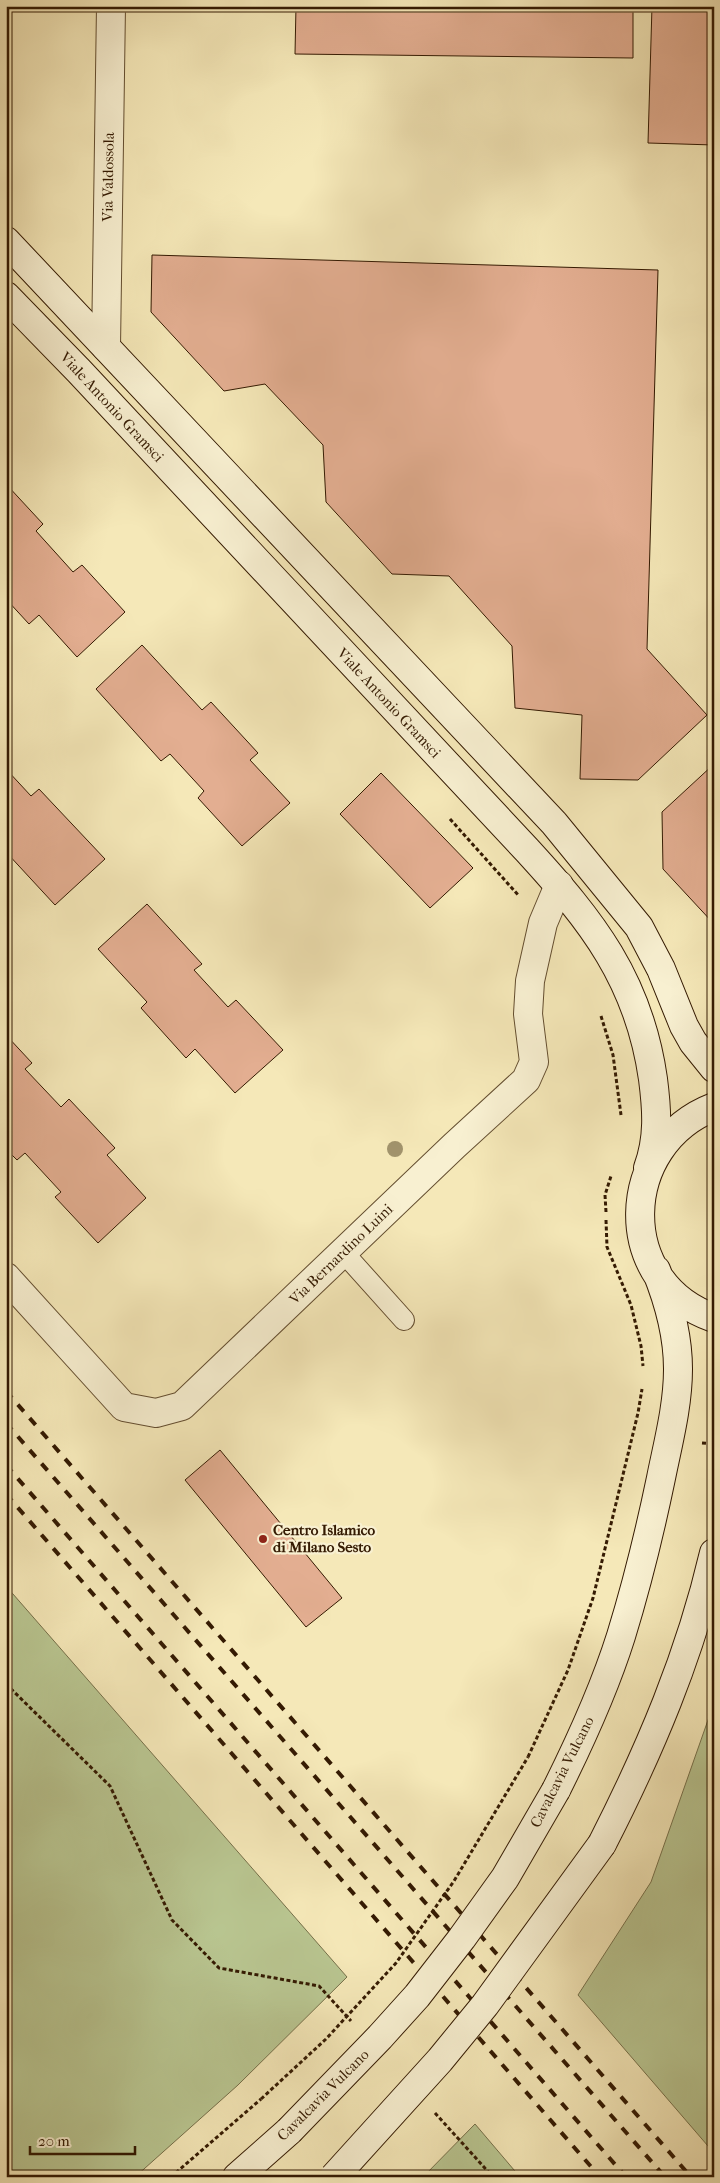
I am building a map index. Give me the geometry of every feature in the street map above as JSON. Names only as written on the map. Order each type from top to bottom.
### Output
[{"type":"main road","name":"Via Valdossola","points":[[106,347],[112,6]]},
{"type":"main road","points":[[6,241],[554,823],[639,927],[661,969],[684,1026],[714,1068]]},
{"type":"main road","name":"Viale Antonio Gramsci","points":[[6,296],[79,371],[559,884],[608,949],[626,983],[637,1013],[651,1064],[656,1102],[657,1135],[648,1168]]},
{"type":"main road","name":"Via Bernardino Luini","points":[[6,1277],[124,1407],[156,1413],[182,1406],[454,1146],[526,1080],[531,1073],[534,1056],[528,1014],[528,998],[542,923],[559,884]]},
{"type":"main road","points":[[714,1107],[696,1115],[672,1133],[661,1146],[648,1168],[641,1193],[639,1220],[645,1247],[656,1270],[665,1283],[681,1300],[697,1311],[714,1318]]},
{"type":"main road","name":"Cavalcavia Vulcano","points":[[237,2177],[289,2131],[380,2038],[423,1989],[462,1938],[505,1878],[556,1790],[595,1706],[621,1637],[641,1565],[670,1437],[677,1392],[676,1345],[668,1302],[656,1270]]},
{"type":"main road","points":[[334,2177],[440,2060],[486,2005],[602,1844],[626,1797],[668,1704],[696,1623],[714,1553]]},
{"type":"lane","points":[[343,1252],[404,1320]]},
{"type":"path","points":[[449,817],[542,923]]},
{"type":"path","points":[[600,1012],[612,1055],[622,1117]]},
{"type":"path","points":[[613,1169],[605,1195],[607,1247],[631,1305],[641,1346],[644,1369]]},
{"type":"path","points":[[171,2177],[261,2099],[326,2039],[396,1963],[454,1881],[528,1757],[568,1670],[593,1598],[643,1386]]},
{"type":"path","points":[[6,1684],[110,1786],[172,1920],[219,1968],[319,1986],[352,2023]]},
{"type":"path","points":[[433,2111],[493,2177]]},
{"type":"green space","points":[[6,1586],[347,1977],[238,2085],[135,2177],[6,2177]]},
{"type":"green space","points":[[714,1703],[714,2153],[578,1995],[651,1882]]},
{"type":"green space","points":[[475,2124],[520,2177],[423,2177]]},
{"type":"building","points":[[296,6],[633,6],[633,58],[295,54]]},
{"type":"building","points":[[652,6],[714,6],[714,145],[648,143]]},
{"type":"building","points":[[152,255],[658,270],[647,649],[707,715],[638,780],[580,779],[582,715],[515,708],[512,646],[449,576],[392,574],[326,502],[323,445],[265,384],[224,391],[151,312]]},
{"type":"building","points":[[6,484],[43,524],[36,531],[73,572],[82,565],[125,612],[77,657],[39,615],[29,624],[6,599]]},
{"type":"building","points":[[142,645],[202,710],[211,702],[258,753],[250,760],[290,803],[242,846],[198,798],[204,791],[170,754],[161,761],[96,689]]},
{"type":"building","points":[[714,764],[714,924],[663,869],[662,812]]},
{"type":"building","points":[[6,769],[31,796],[39,789],[105,859],[55,905],[6,852]]},
{"type":"building","points":[[381,773],[473,868],[430,908],[340,814]]},
{"type":"building","points":[[147,904],[202,964],[194,970],[228,1007],[236,1000],[283,1050],[235,1093],[195,1049],[186,1058],[141,1008],[147,1002],[98,949]]},
{"type":"building","points":[[6,1035],[32,1063],[25,1069],[61,1107],[69,1099],[115,1148],[107,1155],[146,1198],[98,1243],[55,1197],[61,1192],[25,1153],[17,1160],[6,1149]]},
{"type":"building","name":"Centro Islamico di Milano Sesto","points":[[220,1450],[342,1598],[306,1627],[185,1480]]},
{"type":"railway","points":[[6,1391],[691,2177]]},
{"type":"railway","points":[[6,1423],[665,2177]]},
{"type":"railway","points":[[6,1465],[626,2177]]},
{"type":"railway","points":[[6,1494],[600,2177]]},
{"type":"place","name":"Centro Islamico di Milano Sesto","points":[[263,1539]]}]
